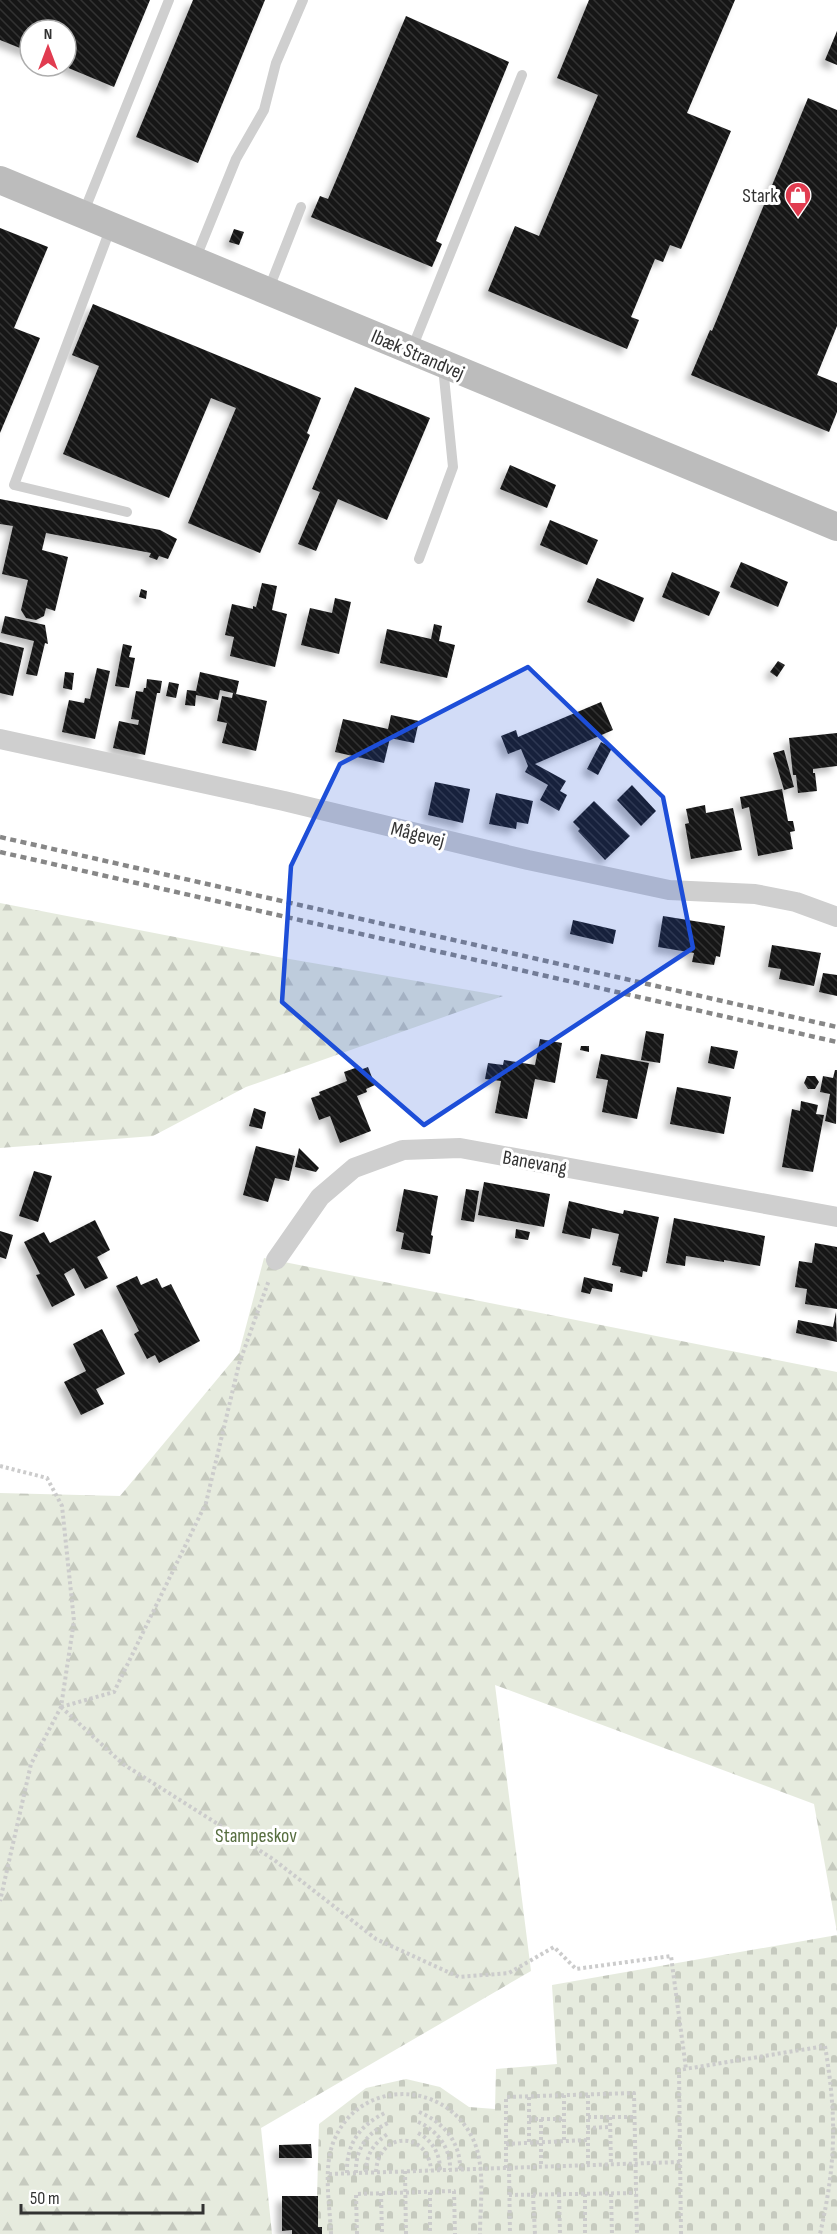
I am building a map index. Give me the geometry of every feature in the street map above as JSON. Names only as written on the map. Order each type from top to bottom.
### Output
[{"type":"street","name":"Ibæk Strandvej","points":[[0,180],[837,527]]},
{"type":"street","name":"Mågevej","points":[[0,740],[284,801],[604,877],[669,890],[755,894],[796,902],[837,917]]},
{"type":"street","name":"Banevang","points":[[276,1260],[320,1197],[354,1168],[403,1150],[460,1149],[837,1216]]},
{"type":"lane","points":[[83,214],[169,0]]},
{"type":"lane","points":[[195,261],[236,159],[264,110],[276,63],[303,0]]},
{"type":"lane","points":[[411,351],[522,75]]},
{"type":"lane","points":[[268,291],[301,207]]},
{"type":"lane","points":[[111,226],[14,485],[127,512]]},
{"type":"lane","points":[[419,559],[453,467],[442,364]]},
{"type":"path","points":[[61,1707],[114,1692],[206,1503],[239,1364],[276,1260]]},
{"type":"path","points":[[0,1466],[47,1478],[62,1506],[74,1621],[61,1707],[31,1764],[0,1901]]},
{"type":"path","points":[[61,1707],[123,1764],[273,1859],[376,1940],[459,1977],[509,1973],[554,1947],[576,1970],[672,1956],[686,2069]]},
{"type":"path","points":[[681,2234],[679,2070],[825,2046],[833,2095],[834,2143],[830,2192],[820,2234]]},
{"type":"path","points":[[331,2234],[329,2174],[332,2145],[344,2122],[354,2112],[375,2099],[401,2093],[428,2098],[450,2110],[460,2119],[474,2141],[480,2169],[480,2234]]},
{"type":"path","points":[[510,2234],[506,2097],[634,2093],[637,2234]]},
{"type":"path","points":[[588,2095],[588,2165]]},
{"type":"path","points":[[564,2096],[564,2141]]},
{"type":"path","points":[[529,2097],[529,2142]]},
{"type":"path","points":[[347,2173],[349,2151],[358,2132],[370,2121],[387,2112]]},
{"type":"path","points":[[419,2112],[435,2120],[450,2136],[459,2155],[460,2170]]},
{"type":"path","points":[[610,2116],[611,2164]]},
{"type":"path","points":[[588,2117],[635,2116]]},
{"type":"path","points":[[529,2119],[564,2119]]},
{"type":"path","points":[[541,2119],[541,2167]]},
{"type":"path","points":[[418,2122],[433,2131],[441,2140],[448,2153],[450,2170]]},
{"type":"path","points":[[356,2173],[356,2160],[364,2141],[375,2130],[388,2123]]},
{"type":"path","points":[[588,2128],[610,2127]]},
{"type":"path","points":[[366,2172],[369,2152],[389,2133]]},
{"type":"path","points":[[418,2133],[435,2148],[440,2157],[440,2170]]},
{"type":"path","points":[[376,2172],[377,2159],[383,2149],[389,2144],[403,2140],[423,2149],[430,2161],[431,2170]]},
{"type":"path","points":[[506,2144],[588,2140]]},
{"type":"path","points":[[329,2174],[680,2162]]},
{"type":"path","points":[[405,2171],[406,2234]]},
{"type":"path","points":[[430,2192],[430,2234]]},
{"type":"path","points":[[357,2234],[356,2194],[454,2192],[455,2234]]},
{"type":"path","points":[[381,2193],[382,2234]]},
{"type":"path","points":[[611,2193],[612,2234]]},
{"type":"path","points":[[509,2195],[636,2193]]},
{"type":"path","points":[[559,2194],[560,2234]]},
{"type":"path","points":[[585,2194],[585,2234]]},
{"type":"path","points":[[534,2195],[535,2234]]},
{"type":"highlighted area","points":[[528,667],[663,797],[693,948],[424,1125],[282,1002],[291,866],[340,764]]},
{"type":"green space","points":[[0,903],[278,957],[503,996],[246,1087],[153,1136],[0,1148]]},
{"type":"green space","name":"Stampeskov","points":[[264,1258],[837,1372],[837,1932],[814,1804],[495,1685],[531,1971],[261,2128],[272,2234],[0,2234],[0,1493],[120,1496],[239,1353]]},
{"type":"green space","points":[[837,1935],[837,2234],[316,2234],[319,2124],[366,2088],[406,2079],[440,2087],[469,2107],[495,2109],[496,2069],[557,2064],[552,1985]]},
{"type":"building","points":[[0,0],[150,0],[114,87],[78,72],[78,18],[18,18],[18,47],[0,40]]},
{"type":"building","points":[[193,0],[265,0],[198,163],[136,137]]},
{"type":"building","points":[[589,0],[735,0],[687,113],[731,131],[681,249],[670,245],[663,262],[655,259],[631,317],[639,320],[627,349],[488,291],[515,226],[539,236],[598,95],[557,78]]},
{"type":"building","points":[[406,16],[509,62],[436,241],[442,244],[432,267],[311,217],[320,196],[328,199]]},
{"type":"building","points":[[837,31],[837,65],[825,60]]},
{"type":"building","name":"Stark","points":[[808,98],[837,110],[837,326],[817,375],[837,383],[837,412],[829,432],[691,375],[710,330],[712,331]]},
{"type":"building","points":[[0,228],[48,247],[14,328],[40,338],[0,433]]},
{"type":"building","points":[[234,229],[244,232],[239,245],[229,242]]},
{"type":"building","points":[[93,304],[321,398],[307,433],[310,435],[260,553],[188,523],[236,408],[211,398],[169,498],[63,454],[99,366],[72,355]]},
{"type":"building","points":[[355,387],[430,418],[387,520],[338,499],[316,551],[298,544],[320,492],[312,489]]},
{"type":"building","points":[[510,465],[556,485],[547,508],[500,489]]},
{"type":"building","points":[[0,499],[160,530],[177,539],[168,559],[159,556],[157,560],[149,557],[151,553],[46,533],[42,550],[68,557],[55,611],[46,608],[44,616],[36,620],[26,618],[21,610],[28,580],[2,574],[13,526],[0,524]]},
{"type":"building","points":[[550,520],[598,540],[587,565],[540,545]]},
{"type":"building","points":[[741,562],[788,582],[778,607],[730,587]]},
{"type":"building","points":[[672,572],[720,592],[709,616],[662,597]]},
{"type":"building","points":[[597,578],[644,598],[634,622],[587,602]]},
{"type":"building","points":[[262,583],[277,586],[272,610],[287,614],[275,667],[230,656],[234,637],[225,635],[232,604],[253,609],[253,606],[256,607]]},
{"type":"building","points":[[141,589],[147,591],[146,599],[139,597]]},
{"type":"building","points":[[335,598],[351,602],[339,654],[301,645],[310,608],[332,613]]},
{"type":"building","points":[[5,616],[45,625],[48,644],[45,643],[37,676],[26,674],[34,641],[1,633]]},
{"type":"building","points":[[434,624],[442,626],[439,641],[455,645],[447,678],[380,663],[387,629],[431,639]]},
{"type":"building","points":[[0,642],[24,648],[13,696],[0,693]]},
{"type":"building","points":[[123,644],[132,646],[129,657],[135,658],[129,688],[115,686]]},
{"type":"building","points":[[778,661],[785,665],[777,677],[770,672]]},
{"type":"building","points":[[97,668],[110,671],[95,739],[62,732],[69,700],[84,703],[85,698],[90,699]]},
{"type":"building","points":[[65,672],[74,673],[72,690],[63,688]]},
{"type":"building","points":[[200,672],[239,681],[236,694],[267,701],[256,751],[222,743],[227,723],[217,721],[222,696],[232,698],[233,693],[220,690],[218,700],[196,695],[195,706],[185,705],[187,690],[196,691]]},
{"type":"building","points":[[147,679],[162,681],[160,693],[157,693],[145,755],[113,748],[119,721],[138,725],[139,720],[131,719],[136,691],[143,692]]},
{"type":"building","points":[[169,682],[179,684],[176,698],[166,696]]},
{"type":"building","points":[[601,702],[613,730],[535,764],[566,781],[560,791],[567,795],[559,811],[540,800],[548,785],[525,772],[528,766],[521,749],[508,754],[501,736],[516,730],[518,737]]},
{"type":"building","points":[[391,715],[419,721],[414,743],[390,738],[384,763],[335,752],[343,719],[388,729]]},
{"type":"building","points":[[837,733],[837,766],[813,769],[817,791],[798,793],[796,775],[793,775],[789,738]]},
{"type":"building","points":[[601,742],[612,748],[598,775],[587,769]]},
{"type":"building","points":[[784,750],[794,787],[784,790],[773,753]]},
{"type":"building","points":[[435,782],[470,789],[463,823],[428,815]]},
{"type":"building","points":[[632,785],[656,811],[641,826],[617,800]]},
{"type":"building","points":[[782,789],[788,821],[793,821],[795,831],[790,832],[793,849],[758,856],[749,807],[742,809],[740,797]]},
{"type":"building","points":[[496,793],[533,801],[528,824],[517,822],[516,829],[489,824]]},
{"type":"building","points":[[594,801],[630,836],[605,860],[578,831],[580,829],[573,822]]},
{"type":"building","points":[[705,805],[706,813],[733,808],[742,850],[691,859],[685,824],[689,823],[686,809]]},
{"type":"building","points":[[663,916],[725,926],[720,957],[716,956],[714,965],[692,962],[694,953],[658,947]]},
{"type":"building","points":[[573,920],[616,930],[613,944],[570,934]]},
{"type":"building","points":[[772,945],[821,953],[814,986],[779,979],[781,969],[768,967]]},
{"type":"building","points":[[823,973],[837,975],[837,996],[819,992]]},
{"type":"building","points":[[646,1031],[664,1034],[660,1063],[641,1060]]},
{"type":"building","points":[[540,1039],[562,1043],[555,1083],[535,1079],[527,1119],[495,1113],[501,1081],[485,1079],[488,1063],[503,1065],[504,1060],[535,1065]]},
{"type":"building","points":[[581,1046],[589,1046],[589,1052],[580,1050]]},
{"type":"building","points":[[711,1046],[738,1051],[734,1069],[708,1063]]},
{"type":"building","points":[[601,1054],[649,1063],[637,1119],[602,1112],[608,1080],[596,1078]]},
{"type":"building","points":[[358,1067],[360,1070],[368,1067],[375,1085],[366,1089],[367,1092],[357,1096],[371,1131],[340,1143],[330,1116],[319,1120],[311,1098],[320,1095],[319,1092],[347,1081],[344,1072]]},
{"type":"building","points":[[837,1070],[836,1124],[825,1121],[830,1094],[820,1092],[823,1076],[833,1078]]},
{"type":"building","points":[[807,1076],[815,1076],[819,1082],[815,1089],[808,1089],[804,1083]]},
{"type":"building","points":[[677,1087],[731,1097],[724,1134],[670,1124]]},
{"type":"building","points":[[801,1101],[818,1105],[816,1114],[824,1115],[813,1172],[782,1167],[792,1109],[800,1111]]},
{"type":"building","points":[[254,1108],[266,1112],[262,1129],[249,1126]]},
{"type":"building","points":[[256,1146],[295,1156],[289,1181],[275,1178],[268,1202],[243,1195]]},
{"type":"building","points":[[299,1148],[319,1168],[316,1172],[295,1167]]},
{"type":"building","points":[[34,1171],[52,1176],[38,1222],[19,1216]]},
{"type":"building","points":[[484,1182],[550,1194],[544,1227],[478,1215]]},
{"type":"building","points":[[404,1189],[438,1196],[430,1254],[401,1249],[404,1233],[396,1231]]},
{"type":"building","points":[[466,1189],[479,1191],[474,1222],[461,1220]]},
{"type":"building","points":[[569,1201],[623,1214],[624,1210],[659,1217],[647,1272],[643,1271],[642,1277],[620,1272],[621,1267],[612,1265],[619,1234],[592,1228],[590,1239],[562,1233]]},
{"type":"building","points":[[674,1218],[765,1236],[760,1266],[686,1256],[685,1266],[666,1263]]},
{"type":"building","points":[[95,1220],[110,1250],[97,1257],[108,1278],[85,1289],[74,1268],[64,1274],[75,1295],[52,1307],[36,1275],[40,1274],[24,1242],[44,1232],[50,1243]]},
{"type":"building","points":[[516,1229],[530,1232],[528,1240],[515,1238]]},
{"type":"building","points":[[0,1231],[13,1235],[6,1259],[0,1257]]},
{"type":"building","points":[[815,1243],[837,1247],[837,1309],[805,1304],[807,1289],[795,1287],[799,1261],[812,1263]]},
{"type":"building","points":[[137,1276],[141,1285],[157,1278],[162,1288],[171,1284],[200,1341],[159,1363],[155,1355],[147,1359],[134,1334],[139,1331],[116,1286]]},
{"type":"building","points":[[584,1277],[613,1284],[612,1292],[592,1288],[590,1294],[581,1292]]},
{"type":"building","points":[[836,1312],[837,1342],[796,1333],[798,1320],[833,1327]]},
{"type":"building","points":[[102,1329],[125,1374],[96,1389],[104,1404],[81,1415],[64,1382],[86,1371],[73,1344]]},
{"type":"building","points":[[311,2144],[312,2158],[279,2158],[279,2145]]},
{"type":"building","points":[[282,2196],[318,2196],[318,2227],[322,2227],[322,2234],[292,2234],[292,2230],[282,2231]]},
{"type":"railway","points":[[0,837],[837,1027]]},
{"type":"railway","points":[[0,852],[837,1042]]},
{"type":"place","name":"Stark","points":[[798,218]]}]
